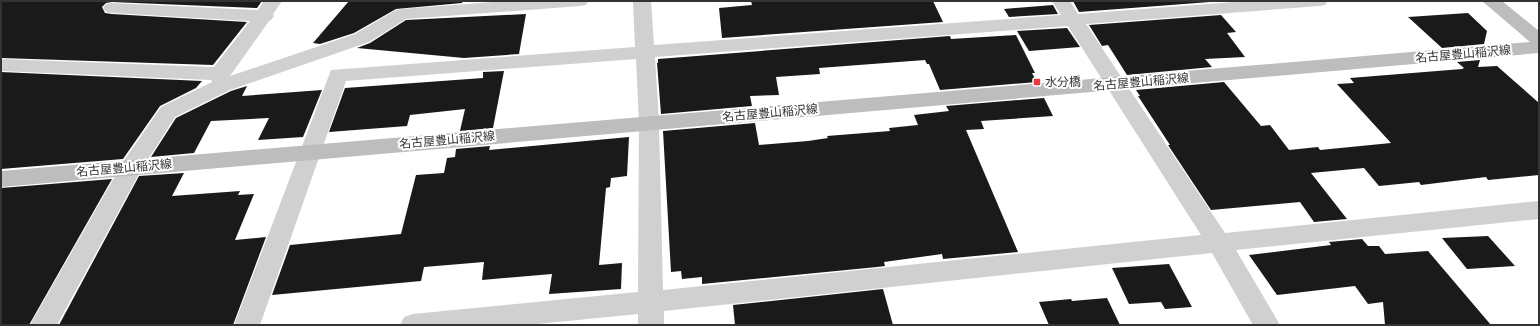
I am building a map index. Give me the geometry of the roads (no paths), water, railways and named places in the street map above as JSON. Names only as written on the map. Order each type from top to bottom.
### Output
[{"type":"main road","points":[[1491,1],[1539,40]]},
{"type":"main road","name":"名古屋豊山稲沢線","points":[[1,179],[1539,47]]},
{"type":"street","points":[[43,325],[132,168],[168,112],[221,79],[362,38],[402,14],[567,1]]},
{"type":"street","points":[[642,1],[649,123],[651,314]]},
{"type":"street","points":[[1061,1],[1218,242],[1267,325]]},
{"type":"street","points":[[247,325],[338,75],[1319,1]]},
{"type":"street","points":[[112,8],[269,8]]},
{"type":"street","points":[[221,79],[269,8]]},
{"type":"street","points":[[1,65],[221,79]]},
{"type":"street","points":[[413,325],[651,314],[1218,242],[1539,210]]},
{"type":"place","name":"水分橋","points":[[1037,82]]}]
